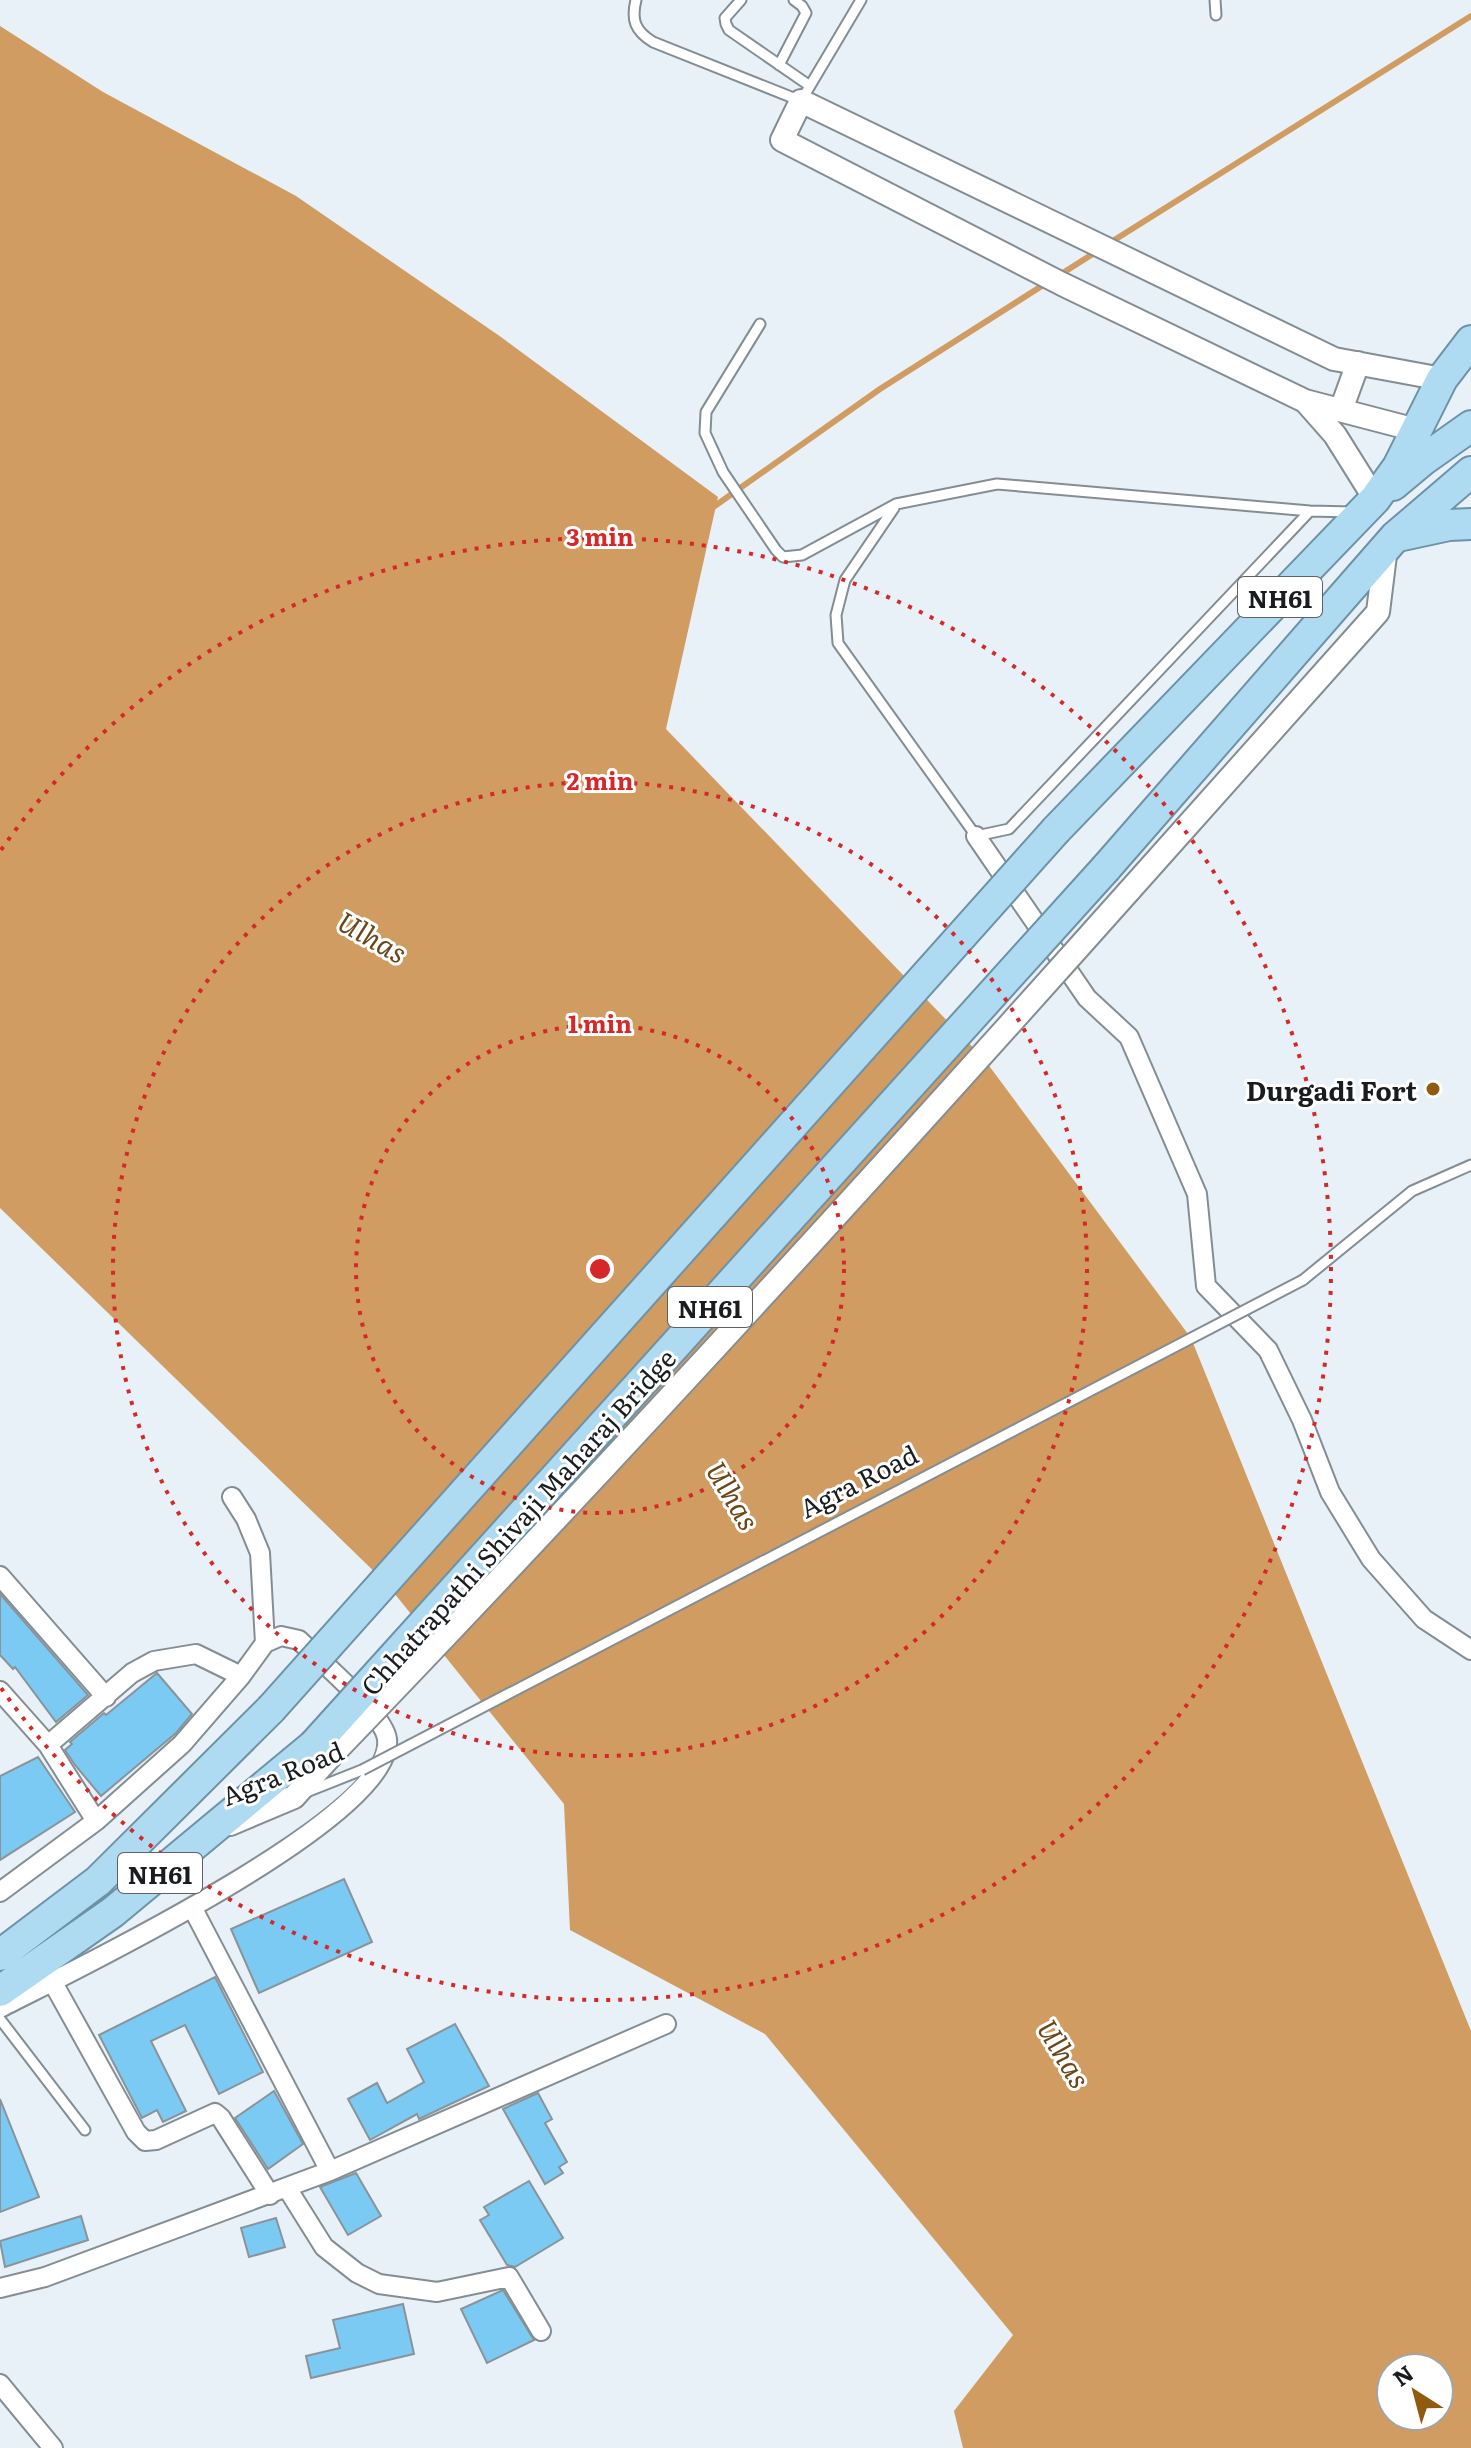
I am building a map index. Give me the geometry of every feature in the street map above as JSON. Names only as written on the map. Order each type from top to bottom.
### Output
[{"type":"highway","name":"NH61","points":[[0,1955],[98,1881],[271,1709],[1056,830],[1368,506],[1398,467],[1442,379],[1471,341]]},
{"type":"highway","points":[[1368,506],[1423,460],[1471,426]]},
{"type":"highway","name":"NH61","points":[[1390,542],[1471,472]]},
{"type":"highway","points":[[1390,542],[1449,525],[1471,524]]},
{"type":"highway","name":"Chhatrapathi Shivaji Maharaj Bridge","points":[[322,1752],[1106,868],[1390,542]]},
{"type":"highway","name":"NH61","points":[[0,1991],[113,1912],[207,1834],[322,1752]]},
{"type":"street","points":[[1416,430],[1305,401],[1052,279],[782,140],[805,94],[1102,248],[1334,359],[1442,379]]},
{"type":"street","points":[[1341,410],[1358,363]]},
{"type":"street","points":[[1305,401],[1335,435],[1368,506]]},
{"type":"street","points":[[294,1797],[322,1752],[514,1566],[902,1146],[1378,612],[1390,542]]},
{"type":"street","points":[[976,836],[1087,998],[1129,1037],[1197,1194],[1206,1286],[1268,1350],[1302,1420],[1330,1492],[1371,1559],[1424,1619],[1471,1650]]},
{"type":"street","points":[[232,1497],[246,1519],[260,1553],[265,1643]]},
{"type":"street","points":[[0,1576],[106,1697]]},
{"type":"street","points":[[0,1892],[96,1821],[182,1744],[241,1676],[265,1643],[281,1636],[299,1640],[380,1720],[387,1741],[380,1764],[359,1792],[333,1816],[281,1854],[192,1907],[0,2008]]},
{"type":"street","points":[[48,1745],[132,1673],[154,1661],[196,1654],[241,1676]]},
{"type":"street","points":[[0,1691],[48,1745],[96,1821]]},
{"type":"street","name":"Agra Road","points":[[207,1834],[294,1797]]},
{"type":"street","points":[[192,1907],[330,2171]]},
{"type":"street","points":[[52,1981],[136,2132],[145,2141],[156,2140],[215,2113],[324,2247],[357,2273],[379,2284],[437,2292],[509,2277],[541,2331]]},
{"type":"street","points":[[0,2288],[45,2277],[330,2171],[666,2024]]},
{"type":"street","points":[[0,2384],[53,2448]]},
{"type":"lane","points":[[636,0],[633,14],[636,27],[653,42],[805,94]]},
{"type":"lane","points":[[741,0],[725,18],[729,30],[779,65],[805,94]]},
{"type":"lane","points":[[779,65],[806,13],[794,0]]},
{"type":"lane","points":[[805,94],[861,0]]},
{"type":"lane","points":[[1215,0],[1216,15]]},
{"type":"lane","points":[[760,324],[706,412],[705,433],[723,472],[783,557],[802,555],[896,504],[997,484],[1310,511],[1368,506]]},
{"type":"lane","points":[[896,504],[845,580],[836,615],[838,643],[976,836],[1009,829],[1310,511]]},
{"type":"lane","name":"Agra Road","points":[[294,1797],[362,1770],[1303,1280],[1412,1191],[1471,1165]]},
{"type":"lane","points":[[0,2019],[85,2130]]},
{"type":"water","name":"Ulhas","points":[[0,26],[103,92],[296,196],[501,337],[718,497],[666,729],[984,1059],[1191,1338],[1471,2031],[1471,2448],[963,2448],[954,2411],[1013,2335],[765,2034],[570,1930],[564,1804],[386,1583],[0,1208]]},
{"type":"building","points":[[0,1594],[88,1695],[56,1722],[15,1667],[13,1669],[0,1655]]},
{"type":"building","points":[[157,1673],[192,1714],[176,1733],[101,1796],[65,1750],[104,1713],[106,1715]]},
{"type":"building","points":[[38,1757],[75,1812],[0,1860],[0,1776]]},
{"type":"building","points":[[344,1879],[372,1942],[259,1993],[231,1929]]},
{"type":"building","points":[[215,1977],[263,2072],[219,2094],[185,2025],[151,2041],[186,2111],[163,2122],[157,2110],[142,2118],[99,2035]]},
{"type":"building","points":[[455,2024],[489,2086],[419,2119],[417,2114],[370,2140],[348,2099],[377,2083],[387,2103],[424,2082],[407,2049]]},
{"type":"building","points":[[274,2091],[303,2144],[268,2169],[235,2118]]},
{"type":"building","points":[[538,2093],[552,2119],[545,2123],[567,2162],[559,2167],[563,2173],[545,2184],[503,2109]]},
{"type":"building","points":[[0,2099],[39,2197],[0,2212]]},
{"type":"building","points":[[356,2173],[381,2216],[348,2235],[320,2187]]},
{"type":"building","points":[[529,2181],[563,2238],[515,2267],[507,2265],[480,2220],[489,2215],[484,2207]]},
{"type":"building","points":[[81,2216],[88,2240],[5,2267],[0,2241]]},
{"type":"building","points":[[276,2218],[285,2247],[249,2257],[241,2228]]},
{"type":"building","points":[[503,2290],[534,2340],[487,2363],[461,2309]]},
{"type":"building","points":[[403,2304],[414,2354],[311,2378],[306,2356],[340,2348],[333,2320]]},
{"type":"waterway","points":[[1108,244],[1471,16]]},
{"type":"waterway","points":[[1058,276],[1099,250]]},
{"type":"waterway","points":[[712,508],[880,389],[1048,282]]},
{"type":"place","name":"Durgadi Fort","points":[[1433,1089]]}]
